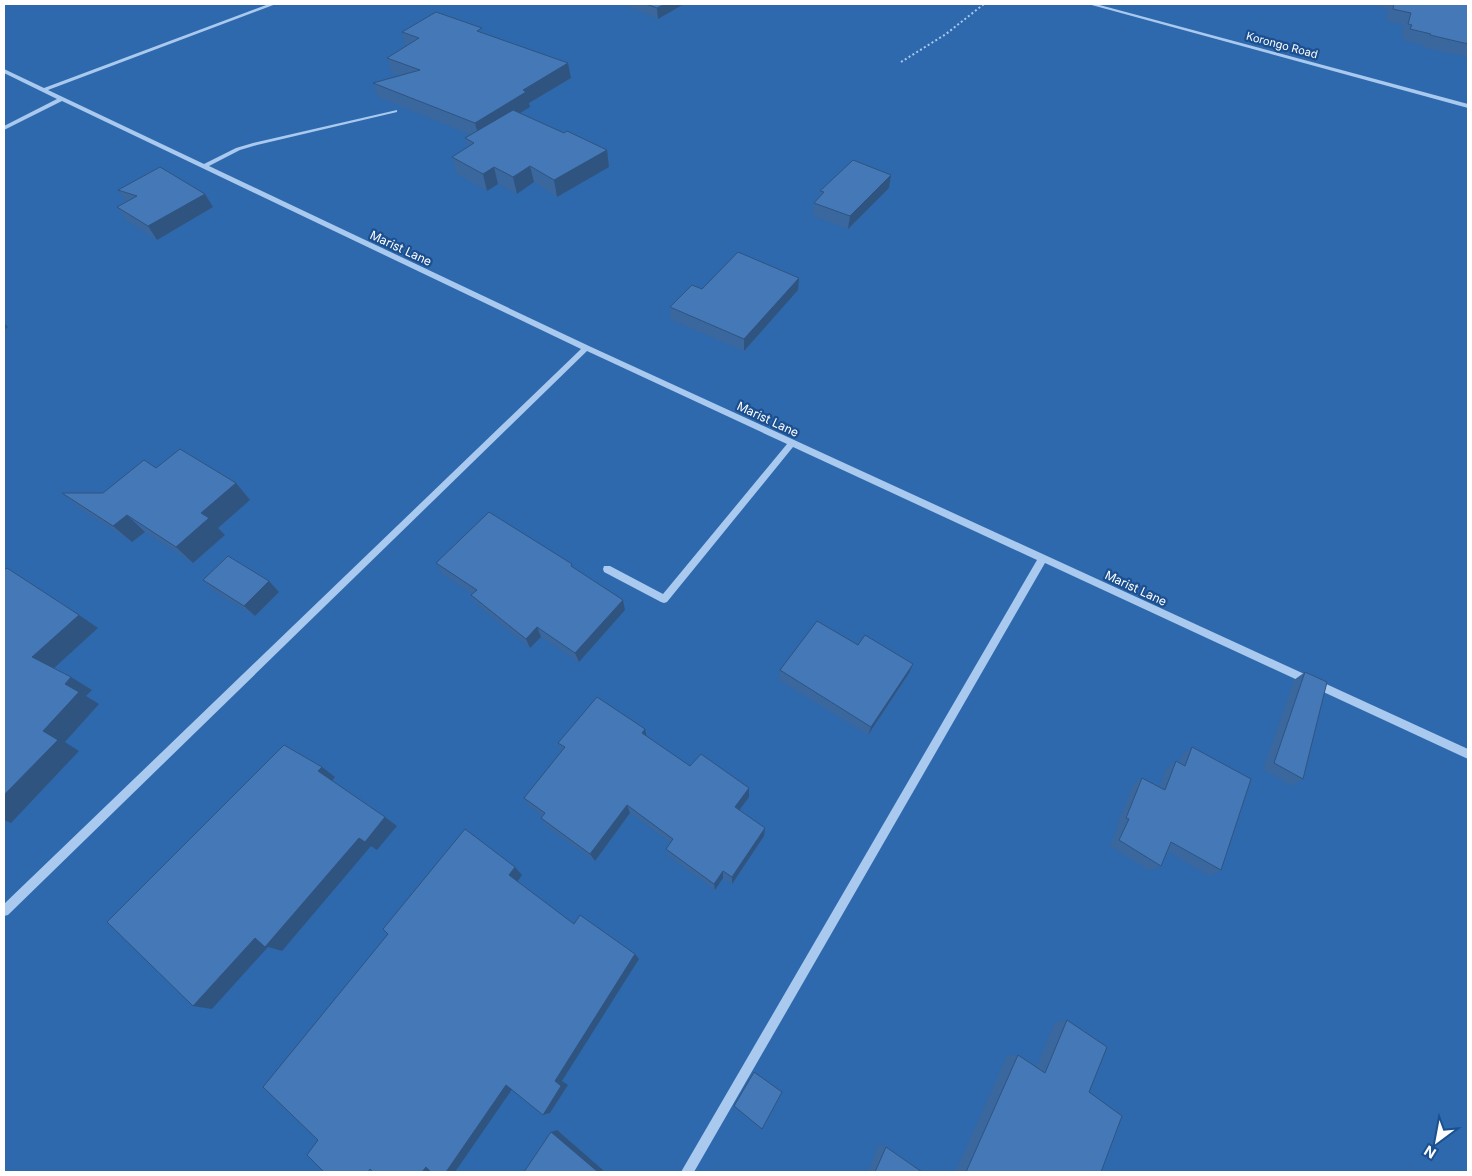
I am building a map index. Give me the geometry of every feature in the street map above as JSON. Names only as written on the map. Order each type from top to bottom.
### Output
[{"type":"street","points":[[43,90],[273,4]]},
{"type":"street","name":"Korongo Road","points":[[1091,4],[1468,106]]},
{"type":"street","name":"Marist Lane","points":[[4,71],[586,348],[1468,754]]},
{"type":"street","points":[[4,128],[61,99]]},
{"type":"street","points":[[204,166],[230,152],[255,144],[395,111]]},
{"type":"street","points":[[4,911],[586,348]]},
{"type":"street","points":[[608,569],[664,599],[792,443]]},
{"type":"street","points":[[687,1172],[1043,558]]},
{"type":"path","points":[[901,62],[946,34],[984,4]]},
{"type":"shaded area","points":[[4,4],[1468,4],[1468,1172],[4,1172]]},
{"type":"building","points":[[646,4],[665,4],[657,8]]},
{"type":"building","points":[[1394,4],[1468,4],[1468,44],[1410,29],[1412,25],[1408,24],[1411,13],[1393,9]]},
{"type":"building","points":[[436,12],[482,28],[477,31],[568,63],[523,90],[526,92],[475,123],[373,83],[420,70],[387,58],[419,38],[402,32]]},
{"type":"building","points":[[513,110],[564,133],[567,131],[607,150],[554,180],[530,166],[513,177],[494,167],[483,174],[452,157],[474,143],[465,138]]},
{"type":"building","points":[[853,160],[891,175],[850,216],[814,203],[824,192],[820,191]]},
{"type":"building","points":[[160,167],[205,194],[148,226],[117,207],[137,196],[118,190]]},
{"type":"building","points":[[738,252],[799,278],[744,339],[670,307],[692,285],[702,289]]},
{"type":"building","points":[[180,449],[236,483],[201,513],[209,518],[176,547],[127,515],[113,526],[62,493],[103,493],[144,460],[156,468]]},
{"type":"building","points":[[489,512],[572,564],[571,566],[623,600],[575,653],[537,627],[526,639],[471,595],[477,590],[436,563]]},
{"type":"building","points":[[228,556],[269,581],[244,606],[203,580]]},
{"type":"building","points":[[7,568],[79,615],[32,657],[71,677],[65,684],[79,692],[43,731],[58,740],[4,795],[4,570]]},
{"type":"building","points":[[817,621],[858,645],[865,635],[913,664],[871,727],[780,670]]},
{"type":"building","points":[[1305,672],[1327,682],[1303,779],[1274,763]]},
{"type":"building","points":[[597,697],[645,729],[642,733],[690,766],[701,754],[749,788],[735,807],[765,828],[732,877],[723,871],[714,884],[666,849],[673,839],[627,805],[590,854],[541,818],[545,813],[524,798],[565,747],[558,743]]},
{"type":"building","points":[[284,745],[322,767],[318,771],[385,817],[365,842],[359,838],[265,947],[255,938],[193,1006],[107,922]]},
{"type":"building","points":[[1192,747],[1251,779],[1221,870],[1171,842],[1161,866],[1119,840],[1129,819],[1126,818],[1142,778],[1165,790],[1176,761],[1185,766]]},
{"type":"building","points":[[465,829],[515,867],[509,875],[574,924],[580,915],[635,954],[555,1081],[561,1086],[543,1115],[506,1085],[446,1172],[431,1172],[426,1167],[422,1172],[373,1172],[370,1169],[368,1172],[324,1172],[307,1155],[318,1140],[263,1087],[388,934],[383,929]]},
{"type":"building","points":[[1067,1020],[1107,1047],[1089,1092],[1122,1116],[1101,1172],[966,1172],[1018,1055],[1045,1073]]},
{"type":"building","points":[[754,1072],[782,1092],[762,1129],[734,1106]]},
{"type":"building","points":[[551,1132],[598,1172],[524,1172]]},
{"type":"building","points":[[886,1147],[922,1172],[875,1172]]}]
